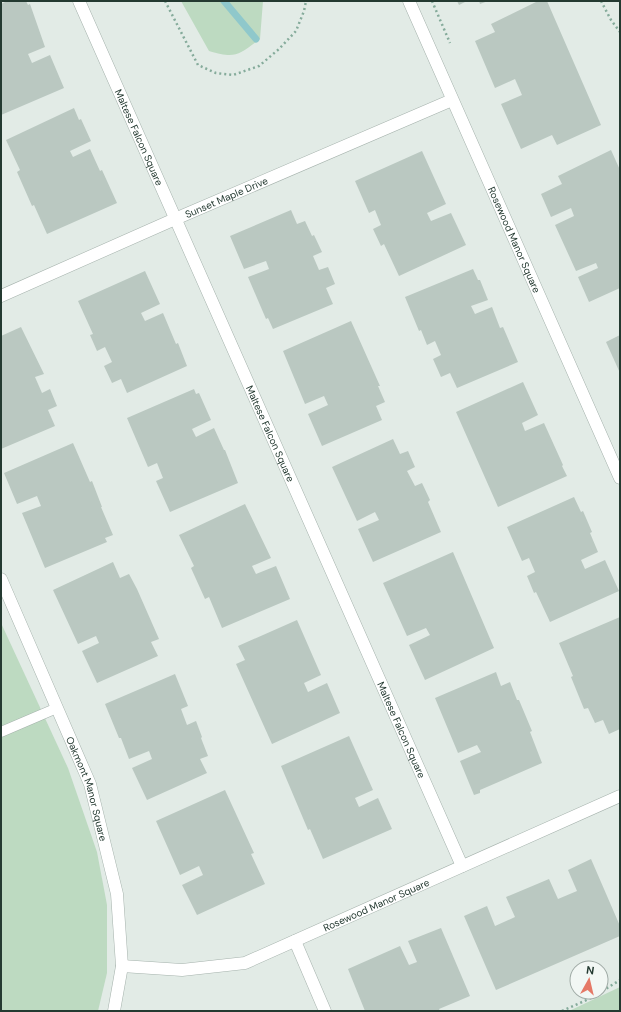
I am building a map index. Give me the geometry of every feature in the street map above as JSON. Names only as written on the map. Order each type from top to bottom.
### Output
[{"type":"street","name":"Maltese Falcon Square","points":[[79,1],[462,866]]},
{"type":"street","name":"Rosewood Manor Square","points":[[409,1],[620,478]]},
{"type":"street","name":"Sunset Maple Drive","points":[[1,296],[175,219],[452,100]]},
{"type":"street","name":"Oakmont Manor Square","points":[[1,579],[90,784],[117,894],[122,966],[114,1011]]},
{"type":"street","name":"Rosewood Manor Square","points":[[122,966],[182,970],[245,963],[620,796]]},
{"type":"street","points":[[296,941],[325,1011]]},
{"type":"lane","points":[[1,732],[57,708]]},
{"type":"path","points":[[165,1],[198,65],[216,73],[233,75],[258,66],[296,31],[304,11],[306,1]]},
{"type":"path","points":[[601,1],[611,20],[620,32]]},
{"type":"path","points":[[562,1011],[591,998],[620,980]]},
{"type":"green space","points":[[181,1],[263,1],[260,39],[247,49],[236,54],[225,55],[209,51]]},
{"type":"green space","points":[[1,623],[68,768],[97,852],[107,905],[107,973],[98,1011],[1,1011]]},
{"type":"green space","points":[[620,987],[620,1011],[569,1011],[592,1000],[609,1000],[609,992]]},
{"type":"building","points":[[7,1],[26,1],[28,5],[30,4],[45,47],[28,54],[32,63],[50,55],[64,88],[1,115],[1,4]]},
{"type":"building","points":[[457,1],[467,1],[459,5]]},
{"type":"building","points":[[479,1],[488,1],[480,4]]},
{"type":"building","points":[[538,1],[547,1],[601,125],[557,145],[552,135],[521,149],[501,104],[522,95],[515,79],[495,88],[475,41],[495,32],[491,24]]},
{"type":"building","points":[[74,108],[91,141],[70,151],[73,157],[90,149],[100,171],[102,170],[117,203],[47,234],[34,205],[32,206],[17,172],[20,170],[6,140]]},
{"type":"building","points":[[611,150],[620,170],[620,288],[589,302],[578,277],[598,268],[596,263],[576,271],[555,225],[574,216],[571,208],[551,217],[541,194],[562,184],[558,176]]},
{"type":"building","points":[[422,151],[446,204],[427,213],[431,221],[451,213],[466,245],[399,276],[384,244],[381,246],[373,229],[381,225],[375,210],[369,213],[355,181]]},
{"type":"building","points":[[291,210],[297,224],[305,221],[322,252],[313,256],[319,270],[328,267],[335,284],[326,288],[333,304],[273,329],[268,318],[266,319],[248,277],[269,269],[266,261],[244,269],[230,236]]},
{"type":"building","points":[[473,269],[478,280],[480,280],[488,300],[471,306],[475,314],[492,307],[500,328],[503,327],[518,362],[457,388],[450,373],[441,377],[433,359],[441,355],[435,341],[427,345],[421,330],[419,331],[405,297]]},
{"type":"building","points":[[145,271],[160,304],[141,313],[145,321],[163,313],[176,344],[178,343],[187,366],[127,393],[121,379],[112,383],[104,366],[112,362],[105,347],[97,351],[90,335],[93,334],[78,301]]},
{"type":"building","points":[[351,321],[380,386],[378,386],[385,402],[376,406],[382,420],[322,446],[308,414],[328,405],[324,396],[305,404],[283,351]]},
{"type":"building","points":[[21,327],[44,374],[35,377],[42,393],[50,389],[57,406],[48,410],[55,426],[1,449],[1,336]]},
{"type":"building","points":[[620,335],[620,373],[606,342]]},
{"type":"building","points":[[523,382],[538,415],[522,423],[525,431],[544,423],[567,476],[498,507],[456,412]]},
{"type":"building","points":[[194,389],[196,394],[199,393],[211,420],[192,429],[196,437],[214,428],[225,450],[238,483],[170,512],[156,481],[163,478],[157,463],[148,467],[127,418]]},
{"type":"building","points":[[393,439],[400,454],[408,451],[415,467],[407,471],[415,486],[422,483],[430,500],[428,502],[441,532],[373,562],[358,529],[379,520],[375,512],[357,521],[332,467]]},
{"type":"building","points":[[73,443],[90,482],[92,481],[113,535],[105,538],[107,542],[45,568],[22,513],[41,506],[37,496],[17,504],[4,473]]},
{"type":"building","points":[[574,497],[581,512],[583,511],[592,532],[590,533],[598,552],[581,560],[585,569],[605,560],[619,591],[550,622],[536,592],[534,593],[527,576],[535,572],[529,558],[522,561],[507,527]]},
{"type":"building","points":[[245,504],[271,558],[252,566],[256,574],[276,566],[290,599],[222,628],[209,597],[205,599],[191,568],[194,566],[179,535]]},
{"type":"building","points":[[453,552],[494,648],[425,680],[409,645],[430,635],[426,628],[407,636],[383,583]]},
{"type":"building","points":[[113,562],[120,578],[129,574],[137,589],[159,639],[151,642],[158,656],[97,683],[82,651],[99,643],[96,636],[78,644],[53,590]]},
{"type":"building","points":[[620,617],[620,729],[609,734],[603,720],[595,723],[588,708],[584,709],[571,677],[573,676],[559,643]]},
{"type":"building","points":[[297,620],[321,675],[304,683],[308,692],[327,683],[340,713],[272,744],[236,664],[245,660],[238,646]]},
{"type":"building","points":[[496,672],[501,686],[510,682],[532,731],[530,732],[542,763],[480,790],[480,793],[474,795],[460,761],[481,752],[477,745],[458,753],[435,698]]},
{"type":"building","points":[[175,674],[188,706],[181,709],[187,725],[196,721],[202,737],[201,738],[208,756],[200,759],[207,773],[147,800],[132,768],[152,759],[149,751],[129,759],[105,704]]},
{"type":"building","points":[[349,736],[373,790],[355,798],[359,807],[378,798],[392,829],[323,859],[310,829],[308,830],[281,766]]},
{"type":"building","points":[[225,790],[254,853],[251,854],[265,884],[197,915],[182,885],[203,875],[199,866],[180,875],[156,821]]},
{"type":"building","points":[[591,859],[620,926],[620,936],[496,990],[464,916],[487,906],[495,926],[515,917],[506,897],[549,879],[558,899],[577,891],[568,870]]},
{"type":"building","points":[[441,928],[470,996],[439,1009],[440,1011],[365,1011],[348,969],[400,946],[409,965],[417,962],[408,941]]},
{"type":"waterway","points":[[224,1],[256,39]]}]
